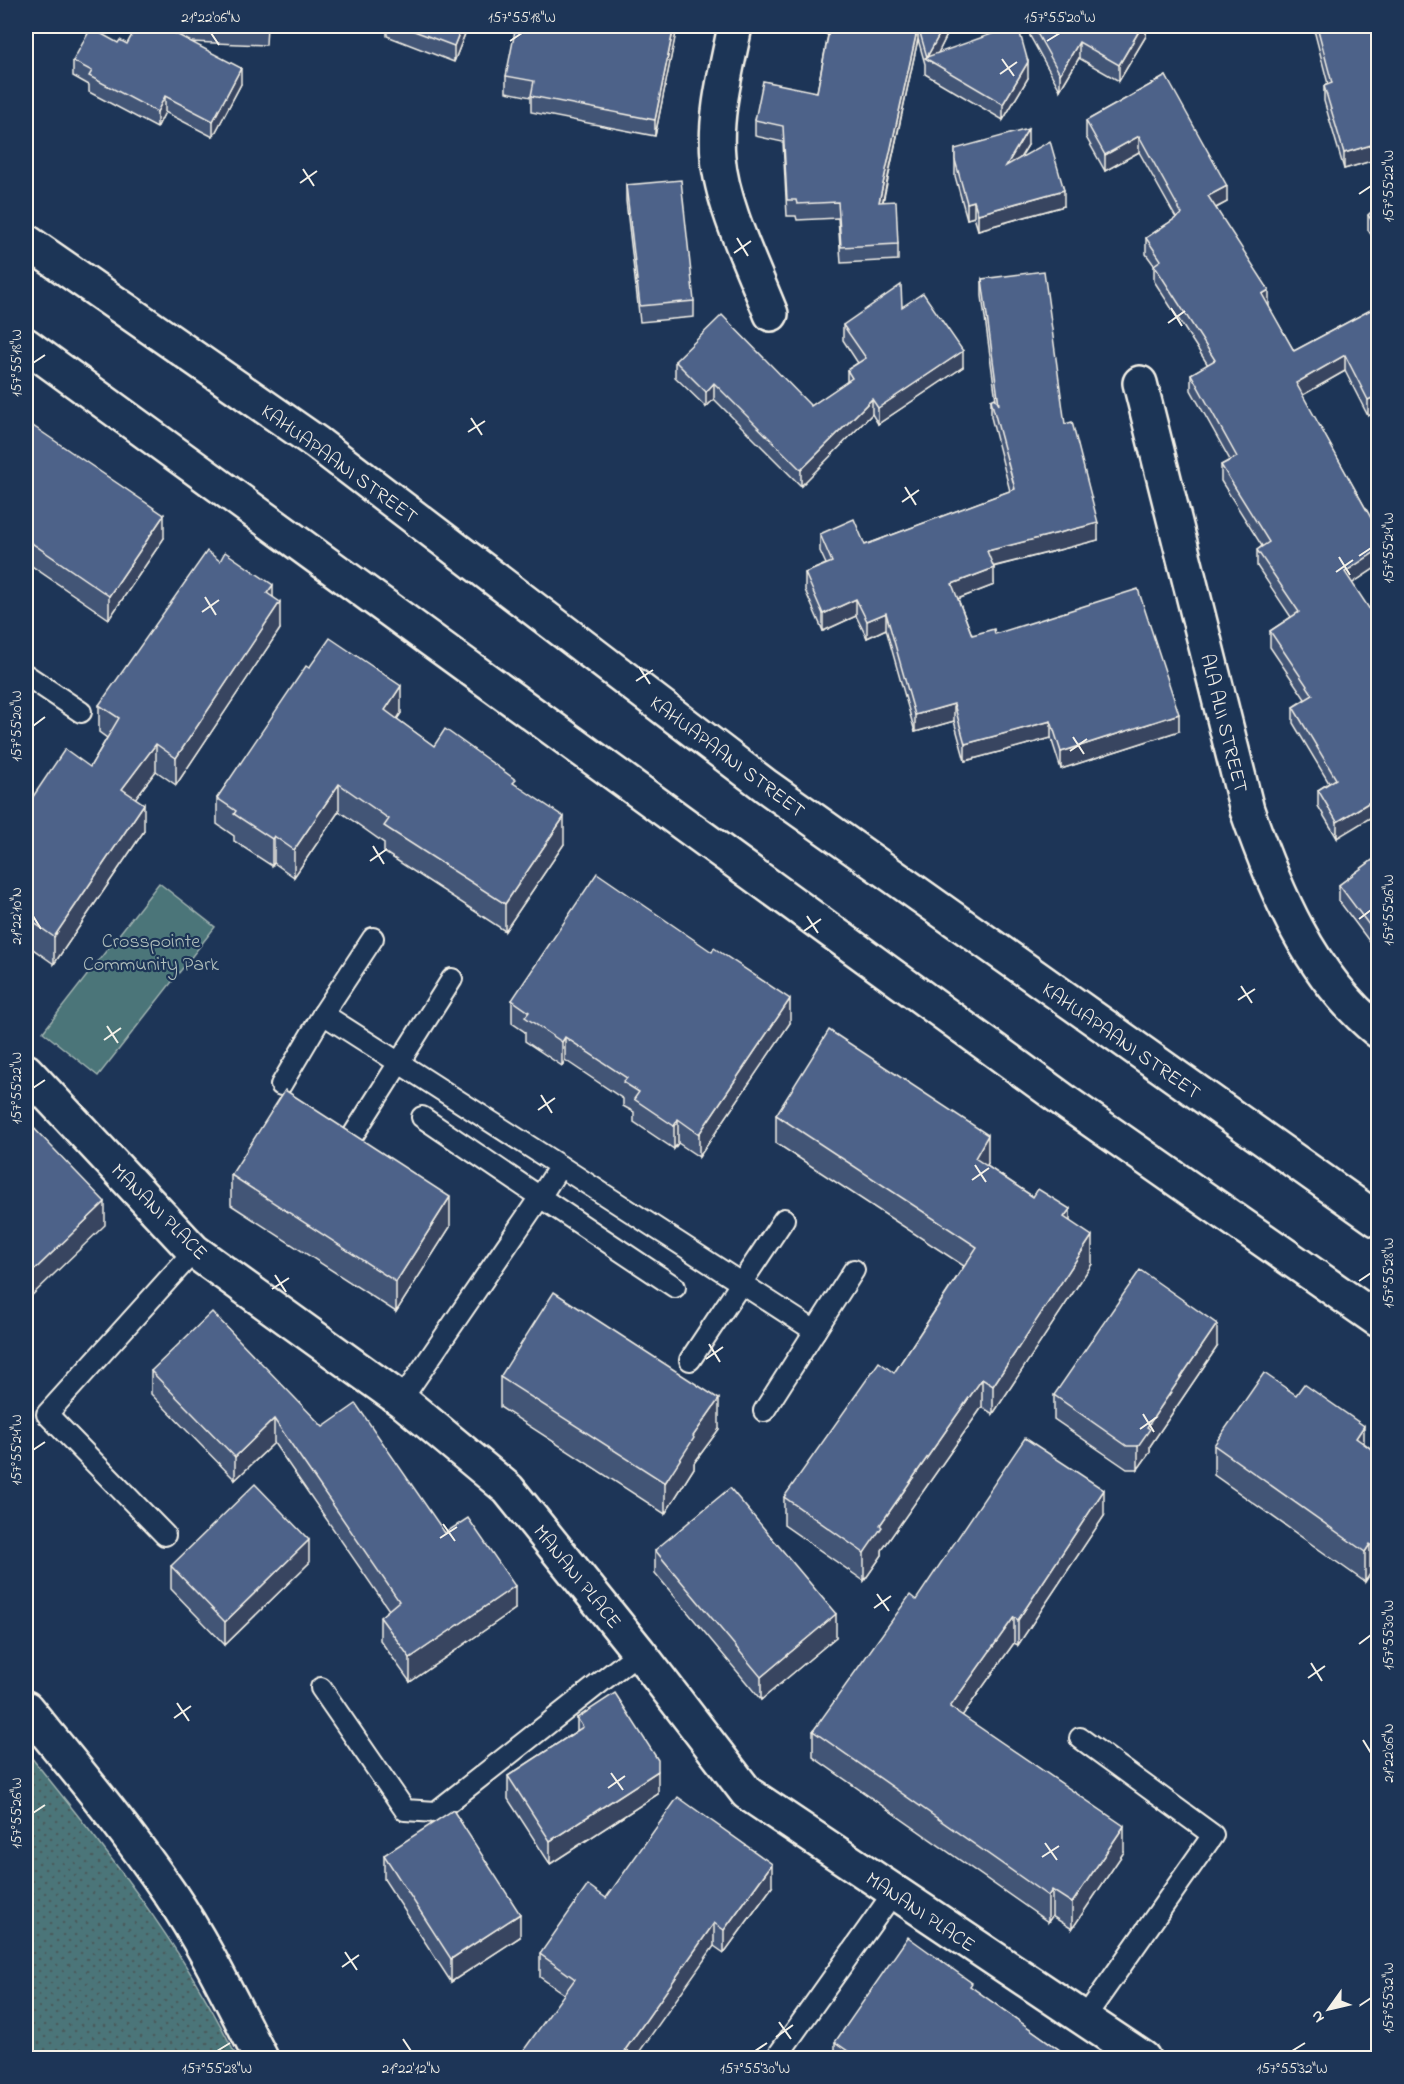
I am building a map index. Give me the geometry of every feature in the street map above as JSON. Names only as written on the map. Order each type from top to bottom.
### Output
[{"type":"main road","points":[[735,26],[718,120],[718,156],[726,195],[771,314]]},
{"type":"main road","name":"KAHUAPAANI STREET","points":[[26,241],[317,443],[766,786],[1378,1220]]},
{"type":"main road","points":[[26,345],[1060,1098],[1378,1320]]},
{"type":"main road","name":"ALA ALII STREET","points":[[1140,383],[1246,810],[1284,905],[1310,950],[1348,1001],[1378,1031]]},
{"type":"main road","name":"MANANI PLACE","points":[[26,1071],[194,1251],[401,1400],[508,1489],[639,1652],[747,1793],[1143,2058]]},
{"type":"main road","points":[[26,1708],[105,1806],[171,1895],[216,1969],[261,2058]]},
{"type":"lane","points":[[26,675],[81,712]]},
{"type":"lane","points":[[281,1084],[373,938]]},
{"type":"lane","points":[[350,1140],[452,979]]},
{"type":"lane","points":[[323,1014],[815,1331]]},
{"type":"lane","points":[[422,1117],[675,1287]]},
{"type":"lane","points":[[401,1400],[560,1166]]},
{"type":"lane","points":[[690,1360],[784,1219]]},
{"type":"lane","points":[[165,1535],[47,1414],[194,1251]]},
{"type":"lane","points":[[764,1411],[854,1270]]},
{"type":"lane","points":[[321,1688],[405,1810],[436,1812],[639,1652]]},
{"type":"lane","points":[[1080,1738],[1213,1835],[1083,2020]]},
{"type":"lane","points":[[776,2058],[894,1892]]},
{"type":"green space","name":"Crosspointe Community Park","points":[[159,883],[215,927],[98,1076],[43,1032]]},
{"type":"green space","points":[[26,1751],[85,1824],[167,1936],[215,2016],[237,2058],[26,2058]]},
{"type":"building","points":[[137,26],[161,26],[241,68],[213,121],[165,96],[157,112],[89,76],[92,71],[73,61],[91,28],[118,43],[120,40],[127,44]]},
{"type":"building","points":[[184,26],[266,26],[266,29]]},
{"type":"building","points":[[401,26],[462,26],[454,46]]},
{"type":"building","points":[[516,26],[674,26],[655,120],[531,96],[534,81],[506,76]]},
{"type":"building","points":[[830,26],[918,26],[879,202],[896,201],[898,244],[841,247],[838,202],[797,204],[796,200],[787,200],[783,126],[755,120],[763,81],[817,92]]},
{"type":"building","points":[[918,26],[944,26],[927,57]]},
{"type":"building","points":[[1018,26],[1028,62],[1003,104],[925,58]]},
{"type":"building","points":[[1033,26],[1142,26],[1119,65],[1079,42],[1060,74]]},
{"type":"building","points":[[1317,26],[1378,26],[1378,143],[1344,153],[1324,86],[1332,83]]},
{"type":"building","points":[[1166,76],[1227,186],[1208,196],[1269,290],[1262,294],[1294,351],[1378,306],[1378,401],[1376,396],[1368,400],[1345,355],[1296,383],[1371,518],[1378,513],[1378,550],[1345,572],[1378,622],[1378,797],[1337,822],[1318,790],[1336,779],[1293,707],[1313,695],[1270,631],[1299,612],[1257,550],[1269,542],[1221,465],[1237,457],[1191,374],[1215,360],[1154,265],[1161,260],[1146,238],[1182,214],[1139,136],[1105,155],[1086,121]]},
{"type":"building","points":[[1028,129],[1006,166],[1050,141],[1064,190],[978,214],[974,201],[967,203],[955,160],[955,149]]},
{"type":"building","points":[[681,180],[694,301],[640,306],[626,185]]},
{"type":"building","points":[[1378,206],[1378,229],[1368,215]]},
{"type":"building","points":[[1044,271],[1065,424],[1072,422],[1098,523],[987,551],[994,568],[952,584],[972,635],[994,629],[995,634],[1138,589],[1179,714],[1061,752],[1051,721],[965,744],[954,704],[915,715],[886,613],[867,621],[856,599],[823,614],[805,573],[832,562],[820,534],[854,519],[865,545],[1015,489],[991,400],[995,398],[999,405],[982,279]]},
{"type":"building","points":[[901,285],[902,307],[923,293],[963,351],[878,408],[872,399],[801,470],[714,383],[706,392],[675,361],[722,315],[811,406],[852,378],[847,370],[866,358],[843,325]]},
{"type":"building","points":[[30,424],[164,515],[109,596],[26,539],[26,430]]},
{"type":"building","points":[[207,551],[220,561],[225,552],[273,585],[267,593],[280,602],[176,758],[156,744],[122,789],[144,804],[54,937],[26,917],[26,807],[65,749],[90,767],[119,718],[99,705]]},
{"type":"building","points":[[330,638],[401,686],[385,710],[434,746],[445,729],[516,780],[513,783],[564,817],[505,904],[384,826],[389,819],[339,784],[294,850],[274,836],[272,839],[234,814],[236,811],[217,798],[306,666],[309,668]]},
{"type":"building","points":[[1378,856],[1378,937],[1339,885]]},
{"type":"building","points":[[597,873],[712,952],[714,948],[790,999],[699,1134],[678,1119],[674,1126],[634,1099],[639,1092],[623,1082],[627,1078],[565,1037],[562,1042],[525,1017],[529,1012],[512,1000]]},
{"type":"building","points":[[829,1030],[988,1135],[975,1158],[1033,1197],[1038,1189],[1070,1209],[1064,1217],[1092,1236],[993,1386],[982,1379],[880,1525],[882,1527],[864,1553],[784,1497],[879,1362],[894,1373],[977,1247],[776,1115]]},
{"type":"building","points":[[285,1090],[450,1197],[396,1282],[231,1175]]},
{"type":"building","points":[[26,1120],[105,1202],[26,1278]]},
{"type":"building","points":[[1140,1270],[1217,1324],[1147,1427],[1150,1429],[1138,1446],[1127,1446],[1054,1395]]},
{"type":"building","points":[[554,1292],[719,1399],[693,1436],[694,1438],[665,1483],[500,1377]]},
{"type":"building","points":[[212,1312],[323,1427],[356,1404],[445,1533],[468,1518],[515,1586],[410,1658],[380,1617],[399,1601],[274,1419],[235,1457],[151,1371]]},
{"type":"building","points":[[1264,1373],[1296,1395],[1304,1384],[1364,1426],[1356,1438],[1378,1454],[1378,1550],[1370,1544],[1365,1552],[1214,1445]]},
{"type":"building","points":[[1025,1438],[1104,1490],[1018,1620],[1014,1617],[950,1707],[1124,1826],[1072,1903],[1052,1890],[1048,1896],[813,1731],[910,1595],[916,1600]]},
{"type":"building","points":[[255,1484],[309,1540],[225,1622],[171,1566]]},
{"type":"building","points":[[730,1488],[836,1614],[761,1677],[655,1550]]},
{"type":"building","points":[[615,1693],[658,1760],[658,1771],[550,1841],[508,1776],[583,1727],[577,1718]]},
{"type":"building","points":[[678,1797],[772,1864],[724,1930],[714,1923],[625,2050],[629,2052],[625,2058],[518,2058],[575,1979],[540,1954],[588,1885],[606,1898]]},
{"type":"building","points":[[453,1810],[520,1914],[451,1959],[384,1855]]},
{"type":"building","points":[[908,1937],[972,1983],[970,1986],[1071,2058],[858,2058],[835,2042]]}]
